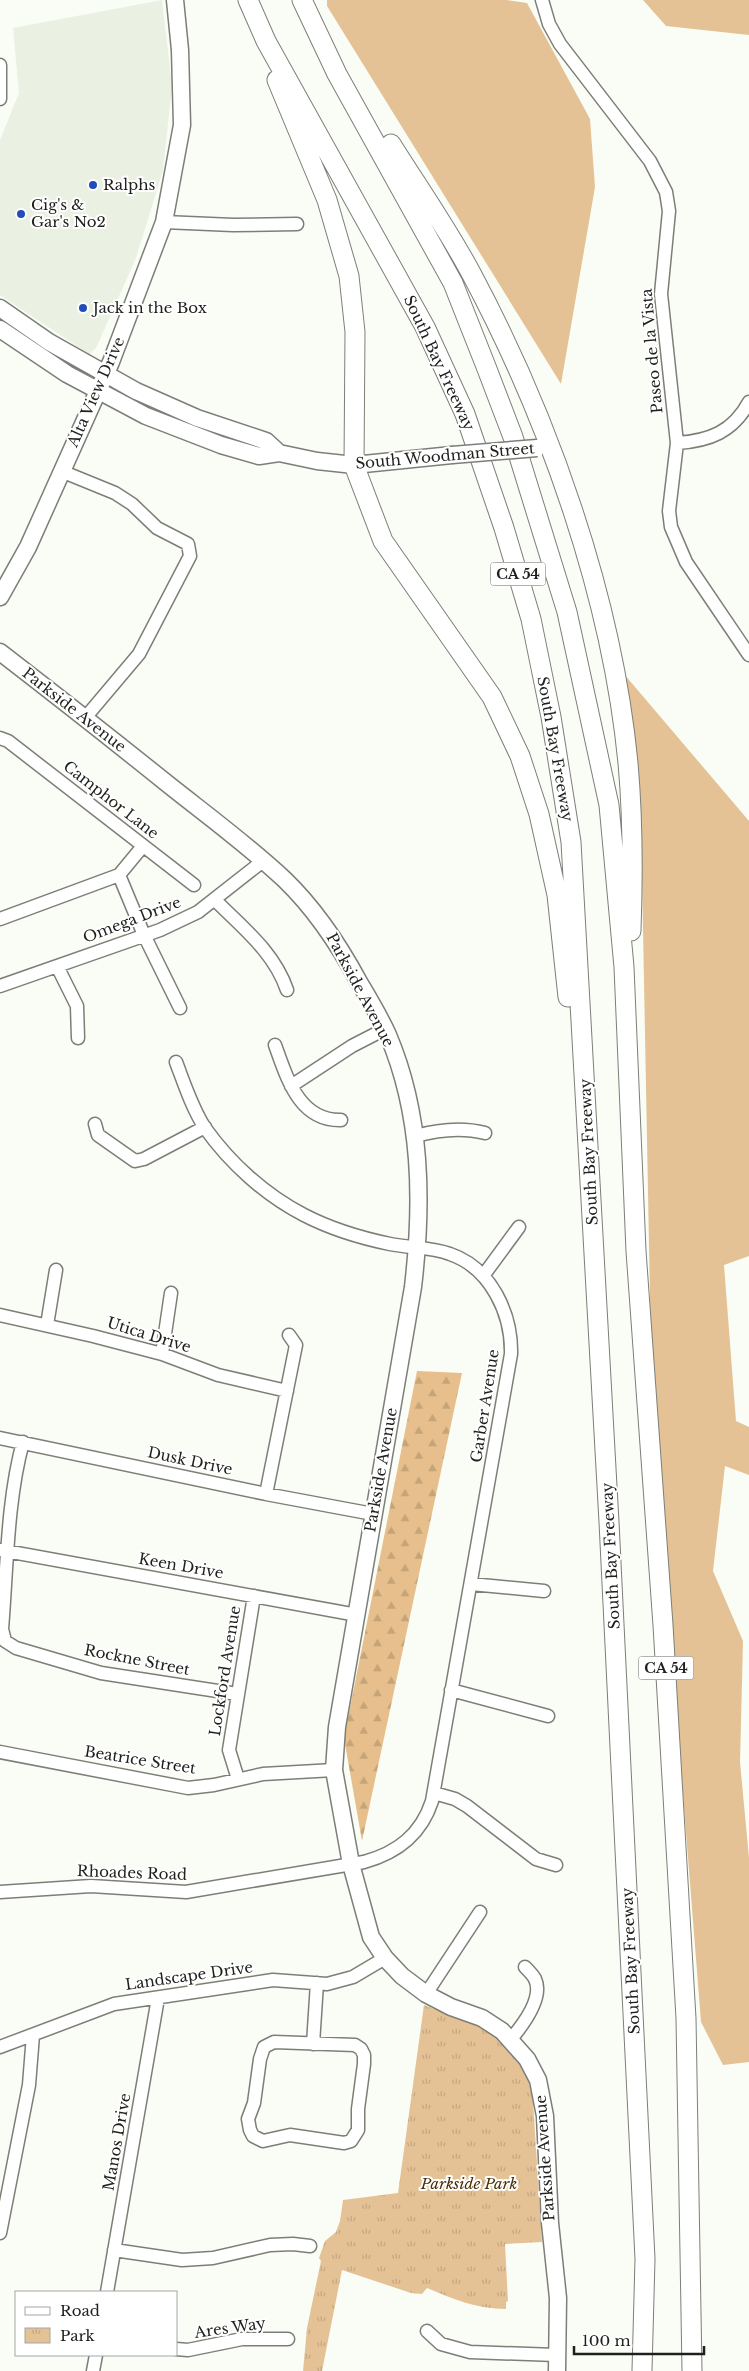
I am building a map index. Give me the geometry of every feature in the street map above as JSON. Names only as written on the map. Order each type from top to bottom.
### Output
[{"type":"highway","name":"South Bay Freeway","points":[[248,0],[266,40],[425,327],[465,414],[504,528],[529,610],[551,717],[571,842],[609,1522],[644,2249],[642,2371]]},
{"type":"highway","points":[[303,0],[470,271],[525,381],[544,447],[578,528],[608,645],[622,726],[630,799],[633,874],[631,936],[624,967]]},
{"type":"highway","name":"CA 54","points":[[303,0],[337,74],[454,283],[513,437],[567,612],[605,786],[614,850],[624,967],[636,1251],[662,1615],[686,2018],[692,2371]]},
{"type":"highway","points":[[266,40],[279,86],[327,200],[349,276],[355,332],[354,465],[383,541],[492,697],[520,756],[539,814],[557,895],[589,1160]]},
{"type":"main road","name":"Alta View Drive","points":[[0,597],[28,547],[105,375],[164,222],[182,126],[180,50],[175,0]]},
{"type":"main road","name":"South Woodman Street","points":[[0,308],[49,342],[105,375],[188,415],[266,441],[279,453]]},
{"type":"main road","name":"South Woodman Street","points":[[0,329],[67,374],[146,416],[220,445],[259,456],[279,453],[316,461],[354,465],[544,447]]},
{"type":"main road","name":"Parkside Avenue","points":[[0,652],[85,718],[286,881],[329,931],[385,1029],[397,1060],[415,1136],[420,1210],[418,1248],[413,1287],[337,1727],[334,1770],[351,1864],[367,1925],[385,1958],[402,1976],[426,1994],[451,2007],[482,2018],[511,2040],[533,2069],[544,2105],[550,2222],[558,2298],[556,2363]]},
{"type":"street","name":"Paseo de la Vista","points":[[542,0],[549,24],[560,44],[650,161],[666,192],[669,211],[661,294],[677,443],[669,511],[675,542],[699,582],[749,655]]},
{"type":"street","points":[[0,66],[0,99]]},
{"type":"street","points":[[164,222],[233,225],[297,224]]},
{"type":"street","points":[[677,443],[700,442],[718,434],[731,426],[749,402]]},
{"type":"street","points":[[61,470],[115,493],[132,504],[157,528],[188,544],[190,556],[139,654],[85,718]]},
{"type":"street","name":"Camphor Lane","points":[[4,739],[194,885]]},
{"type":"street","points":[[0,919],[119,875],[143,846]]},
{"type":"street","name":"Omega Drive","points":[[0,986],[144,934],[198,912],[263,861]]},
{"type":"street","points":[[119,875],[144,934],[180,1008]]},
{"type":"street","points":[[215,900],[264,949],[280,971],[287,990]]},
{"type":"street","points":[[58,966],[77,1006],[78,1038]]},
{"type":"street","points":[[291,1086],[352,1046],[385,1029]]},
{"type":"street","points":[[275,1045],[298,1099],[318,1116],[341,1120]]},
{"type":"street","name":"Garber Avenue","points":[[176,1062],[205,1127],[254,1181],[302,1214],[341,1231],[391,1244],[450,1253],[467,1263],[483,1276],[496,1293],[505,1312],[510,1333],[511,1354],[434,1793],[426,1818],[410,1839],[385,1855],[351,1864]]},
{"type":"street","points":[[95,1124],[98,1135],[135,1160],[144,1159],[205,1127]]},
{"type":"street","points":[[415,1136],[434,1131],[472,1130],[485,1133]]},
{"type":"street","points":[[483,1276],[519,1227]]},
{"type":"street","points":[[47,1325],[56,1270]]},
{"type":"street","points":[[162,1354],[171,1293]]},
{"type":"street","name":"Utica Drive","points":[[0,1315],[162,1354],[218,1375],[287,1391]]},
{"type":"street","points":[[266,1494],[296,1345],[289,1335]]},
{"type":"street","name":"Dusk Drive","points":[[0,1438],[266,1494],[373,1514]]},
{"type":"street","points":[[4,1551],[17,1465],[23,1442]]},
{"type":"street","name":"Keen Drive","points":[[4,1551],[45,1557],[357,1616]]},
{"type":"street","name":"Rockne Street","points":[[4,1551],[2,1629],[5,1641],[16,1648],[101,1673],[237,1694]]},
{"type":"street","points":[[470,1584],[544,1591]]},
{"type":"street","name":"Lockford Avenue","points":[[238,1779],[233,1770],[229,1750],[254,1596]]},
{"type":"street","points":[[451,1690],[548,1716]]},
{"type":"street","name":"Beatrice Street","points":[[0,1752],[188,1788],[273,1773],[334,1770]]},
{"type":"street","points":[[434,1793],[455,1799],[467,1806],[536,1858],[556,1865]]},
{"type":"street","name":"Rhoades Road","points":[[0,1892],[91,1886],[186,1892],[351,1864]]},
{"type":"street","points":[[426,1994],[480,1912]]},
{"type":"street","name":"Landscape Drive","points":[[0,2047],[114,2004],[273,1980],[327,1984],[353,1977],[385,1958]]},
{"type":"street","points":[[511,2040],[524,2024],[535,1998],[536,1980],[525,1967]]},
{"type":"street","points":[[313,2044],[316,1983]]},
{"type":"street","name":"Manos Drive","points":[[107,2291],[158,1998]]},
{"type":"street","points":[[0,2233],[28,2085],[33,2035]]},
{"type":"street","points":[[274,2042],[313,2044],[355,2045],[361,2049],[364,2055],[356,2134],[351,2141],[344,2143],[290,2135],[279,2136],[267,2141],[256,2139],[248,2123],[254,2103],[260,2059],[264,2047],[274,2042]]},
{"type":"street","points":[[114,2250],[182,2260],[213,2258],[270,2245],[293,2244],[310,2246]]},
{"type":"street","points":[[427,2331],[441,2344],[470,2352],[556,2363]]},
{"type":"street","name":"Ares Way","points":[[178,2349],[188,2350],[242,2339],[288,2339]]},
{"type":"street","points":[[93,2371],[96,2356]]},
{"type":"shaded area","points":[[162,0],[172,86],[163,170],[136,258],[96,348],[89,354],[0,295],[0,140],[19,93],[13,28]]},
{"type":"green space","points":[[327,0],[506,0],[527,3],[590,119],[595,187],[561,384],[327,6]]},
{"type":"green space","points":[[643,0],[749,0],[749,35],[666,26]]},
{"type":"green space","points":[[624,674],[749,821],[749,1256],[724,1265],[736,1421],[749,1427],[749,1475],[725,1466],[713,1571],[743,1641],[740,1762],[749,1858],[749,2062],[723,2065],[701,2022],[652,1403],[642,876]]},
{"type":"green space","points":[[417,1371],[462,1373],[362,1841],[344,1738]]},
{"type":"green space","name":"Parkside Park","points":[[424,2005],[497,2033],[527,2073],[533,2101],[542,2242],[505,2244],[508,2301],[506,2302],[506,2309],[475,2305],[427,2288],[422,2294],[411,2293],[342,2270],[322,2371],[303,2371],[307,2328],[321,2261],[319,2258],[325,2241],[336,2232],[340,2221],[343,2200],[398,2193]]},
{"type":"place","name":"Ralphs","points":[[93,185]]},
{"type":"place","name":"Cig's & Gar's No2","points":[[21,214]]},
{"type":"place","name":"Jack in the Box","points":[[83,308]]}]
